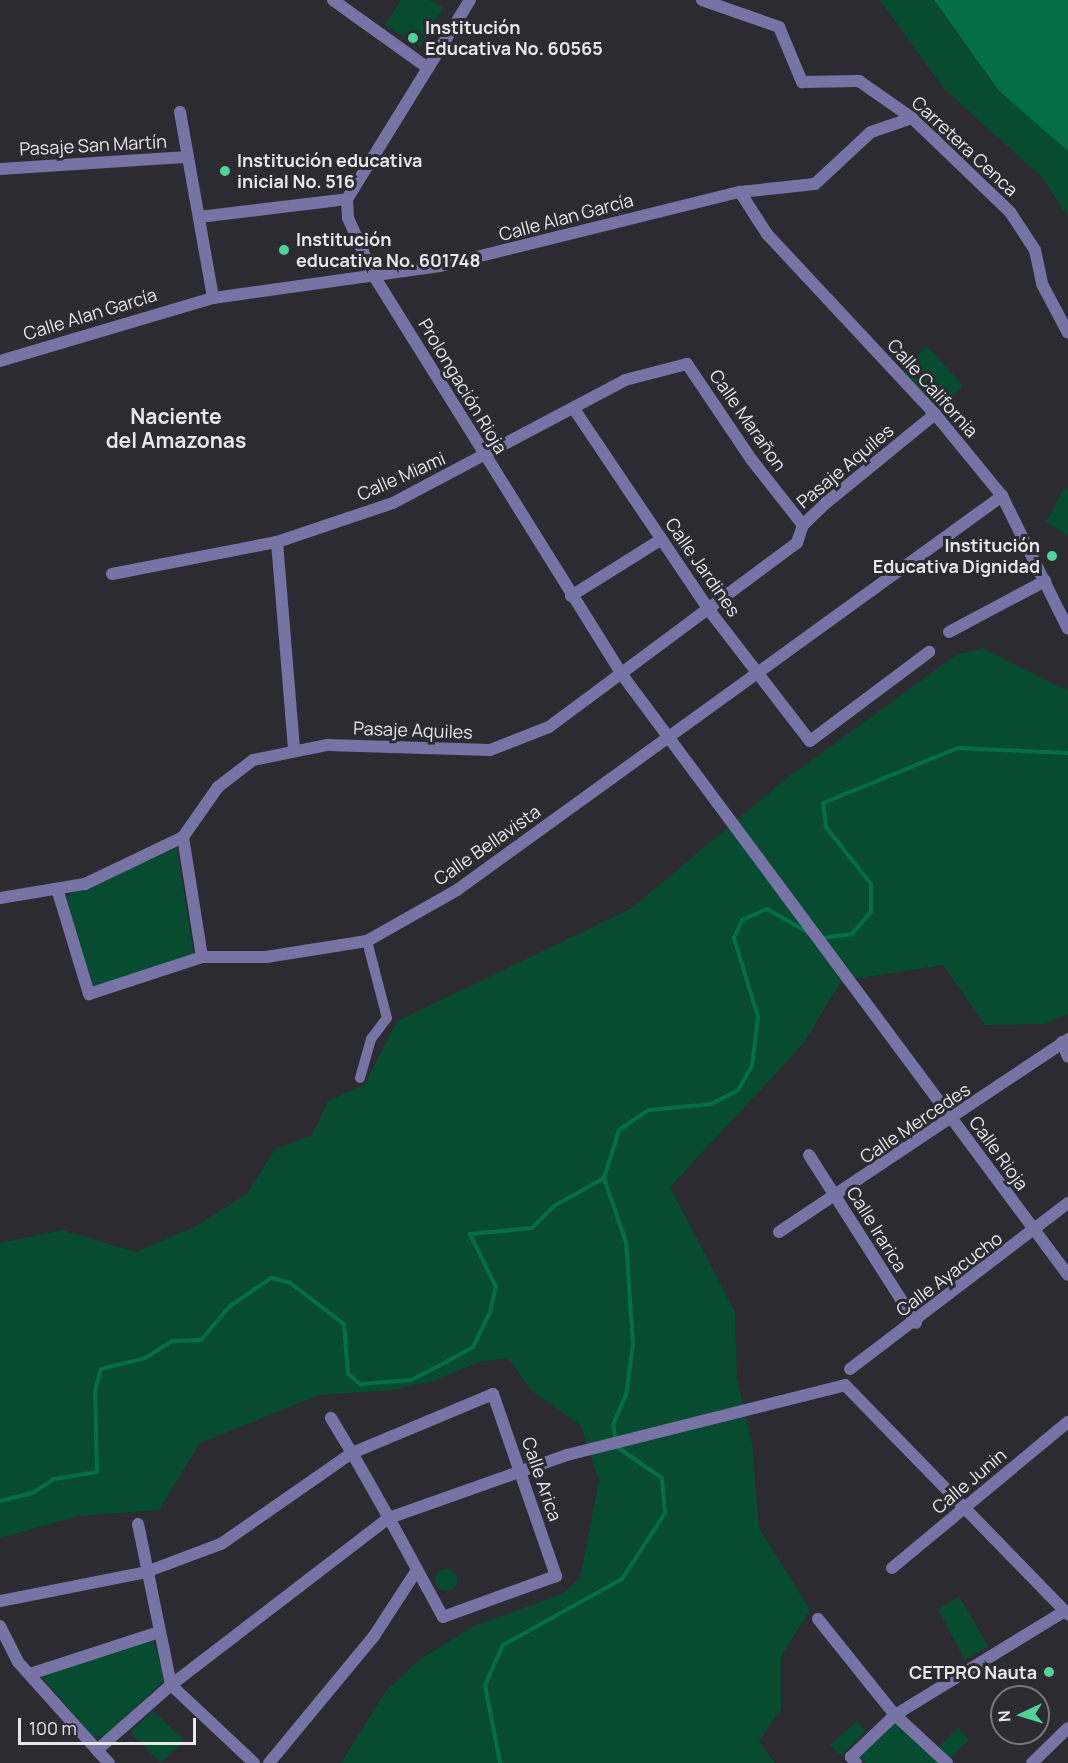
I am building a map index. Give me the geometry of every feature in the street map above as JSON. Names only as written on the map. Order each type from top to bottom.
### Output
[{"type":"street","points":[[333,0],[428,68]]},
{"type":"street","points":[[199,218],[346,199],[470,0]]},
{"type":"street","name":"Carretera Cenca","points":[[702,0],[779,27],[802,82],[859,81],[912,118],[1010,212],[1035,250],[1042,284],[1068,333]]},
{"type":"street","points":[[180,112],[213,298]]},
{"type":"street","name":"Calle Alan García","points":[[0,361],[213,298],[374,276],[494,255],[740,192],[815,183],[871,132],[912,118]]},
{"type":"street","name":"Pasaje San Martín","points":[[0,169],[188,157]]},
{"type":"street","name":"Calle California","points":[[740,192],[767,234],[935,414],[1002,496],[1068,629]]},
{"type":"street","name":"Prolongación Rioja","points":[[346,199],[348,218],[374,276],[571,596],[623,676],[698,778]]},
{"type":"street","name":"Calle Miami","points":[[112,574],[277,543],[393,503],[485,458],[625,380],[687,364]]},
{"type":"street","name":"Calle Marañon","points":[[687,364],[756,466],[803,521]]},
{"type":"street","name":"Calle Jardines","points":[[574,409],[709,610],[810,741],[929,652]]},
{"type":"street","name":"Pasaje Aquiles","points":[[183,837],[198,809],[236,770],[294,748],[506,747],[549,727],[623,676],[797,543],[803,521],[935,414]]},
{"type":"street","name":"Calle Bellavista","points":[[58,892],[89,994],[202,957],[266,957],[367,941],[457,890],[1002,496]]},
{"type":"street","points":[[571,596],[662,539]]},
{"type":"street","points":[[277,543],[294,748]]},
{"type":"street","points":[[949,632],[1045,581]]},
{"type":"street","name":"Calle Rioja","points":[[698,778],[1068,1275]]},
{"type":"street","points":[[0,898],[58,892],[183,837],[202,957]]},
{"type":"street","points":[[360,1078],[371,1039],[387,1018],[367,941]]},
{"type":"street","points":[[1065,1040],[1068,1057]]},
{"type":"street","name":"Calle Mercedes","points":[[779,1232],[836,1198],[953,1120],[1065,1040]]},
{"type":"street","name":"Calle Irarica","points":[[809,1155],[915,1323]]},
{"type":"street","name":"Calle Ayacucho","points":[[850,1369],[915,1323],[1034,1232],[1068,1203]]},
{"type":"street","points":[[97,1750],[171,1685],[389,1518],[567,1455],[845,1386],[1067,1612],[895,1715],[854,1760]]},
{"type":"street","name":"Calle Arica","points":[[352,1453],[493,1394],[556,1576],[443,1617],[417,1570]]},
{"type":"street","points":[[270,1763],[374,1636],[417,1570],[331,1418]]},
{"type":"street","name":"Calle Junin","points":[[892,1568],[1068,1422]]},
{"type":"street","points":[[0,1601],[146,1572],[221,1545],[352,1453]]},
{"type":"street","points":[[138,1524],[146,1572],[171,1685],[254,1763]]},
{"type":"street","points":[[818,1619],[895,1715],[947,1763]]},
{"type":"street","points":[[0,1626],[30,1674],[109,1763]]},
{"type":"street","points":[[30,1674],[159,1632]]},
{"type":"street","points":[[1032,1763],[1068,1728]]},
{"type":"shaded area","points":[[401,0],[430,0],[443,8],[420,47],[385,25]]},
{"type":"shaded area","points":[[880,0],[933,0],[999,91],[1060,139],[1068,151],[1068,217],[1042,177],[944,89]]},
{"type":"shaded area","points":[[934,0],[1068,0],[1068,151],[999,91]]},
{"type":"shaded area","points":[[927,346],[963,386],[937,409],[901,370]]},
{"type":"shaded area","points":[[1064,488],[1068,491],[1068,536],[1046,522]]},
{"type":"shaded area","points":[[982,648],[1068,691],[1068,1014],[1045,1024],[985,1025],[943,965],[841,981],[803,1044],[670,1187],[735,1312],[737,1379],[752,1443],[759,1528],[810,1610],[781,1656],[781,1709],[759,1741],[775,1763],[341,1763],[386,1691],[422,1658],[476,1625],[563,1594],[580,1578],[599,1480],[581,1426],[531,1390],[509,1359],[481,1361],[434,1381],[392,1390],[319,1395],[200,1443],[159,1510],[78,1516],[0,1538],[0,1243],[62,1230],[136,1252],[194,1227],[247,1194],[275,1149],[312,1135],[328,1101],[364,1085],[397,1021],[632,908],[783,781],[956,655]]},
{"type":"shaded area","points":[[177,848],[194,955],[92,988],[64,897]]},
{"type":"shaded area","points":[[446,1569],[454,1572],[457,1580],[454,1588],[446,1591],[438,1588],[435,1580],[438,1572]]},
{"type":"shaded area","points":[[959,1596],[988,1646],[965,1660],[938,1610]]},
{"type":"shaded area","points":[[153,1638],[165,1680],[104,1736],[93,1737],[41,1676]]},
{"type":"shaded area","points":[[153,1711],[184,1740],[161,1763],[130,1732]]},
{"type":"shaded area","points":[[893,1719],[943,1763],[865,1763],[858,1756]]},
{"type":"shaded area","points":[[857,1721],[866,1731],[841,1756],[830,1745]]},
{"type":"shaded area","points":[[958,1728],[969,1740],[950,1758],[939,1747]]},
{"type":"waterway","points":[[821,938],[852,934],[871,911],[871,884],[826,827],[823,803],[958,748],[1068,753]]},
{"type":"waterway","points":[[500,1763],[485,1685],[503,1645],[622,1579],[665,1513],[662,1478],[617,1447],[613,1425],[626,1395],[633,1344],[626,1242],[604,1178],[619,1130],[649,1110],[711,1104],[738,1090],[752,1066],[758,1017],[734,938],[742,920],[767,909],[809,933]]},
{"type":"waterway","points":[[0,1501],[33,1493],[54,1479],[97,1472],[95,1391],[101,1369],[145,1358],[172,1341],[201,1340],[230,1306],[271,1278],[289,1282],[344,1324],[348,1374],[360,1384],[411,1380],[439,1366],[473,1347],[490,1312],[496,1287],[470,1234],[532,1228],[554,1206],[604,1178]]},
{"type":"place","name":"Institución Educativa No. 60565","points":[[413,38]]},
{"type":"place","name":"Institución educativa inicial No. 516","points":[[225,171]]},
{"type":"place","name":"Institución educativa No. 601748","points":[[284,250]]},
{"type":"place","name":"Institución Educativa Dignidad","points":[[1052,556]]},
{"type":"place","name":"CETPRO Nauta","points":[[1049,1672]]},
{"type":"district","name":"Naciente del Amazonas","points":[[176,428]]}]
